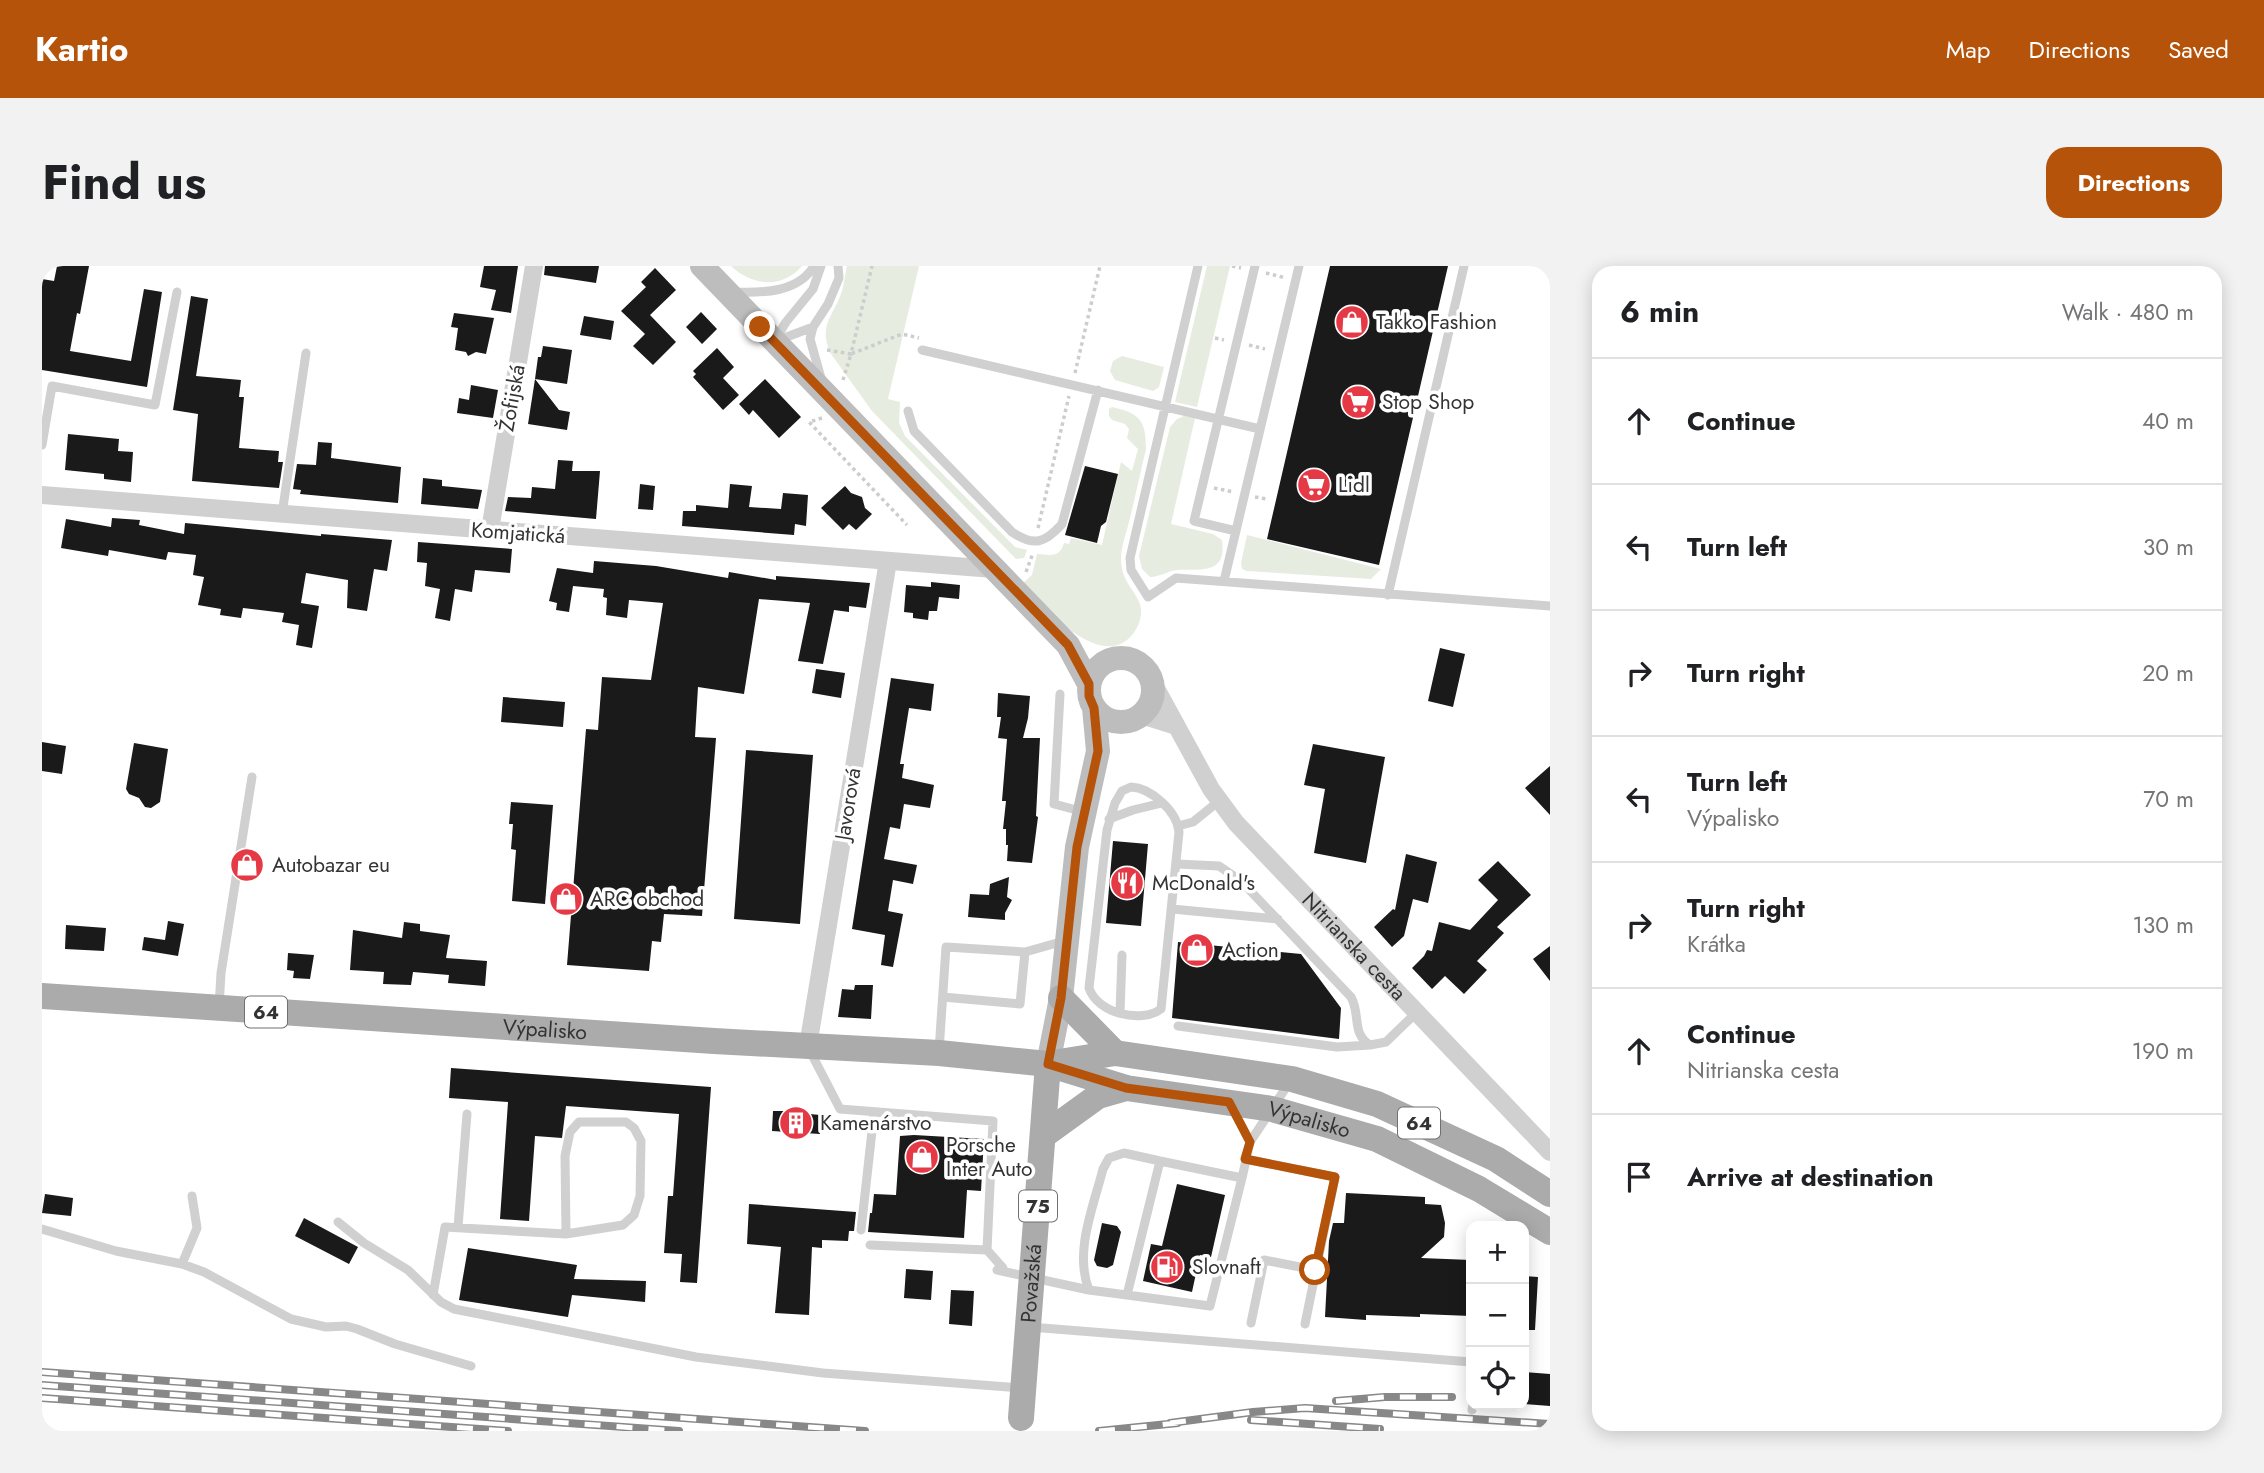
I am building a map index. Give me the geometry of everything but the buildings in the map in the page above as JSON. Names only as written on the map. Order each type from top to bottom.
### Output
[{"type":"main road","points":[[702,266],[1068,645],[1089,684]]},
{"type":"main road","points":[[1068,645],[1107,661]]},
{"type":"main road","points":[[1048,1064],[1061,998],[1077,847],[1098,751],[1089,684],[1094,672],[1107,661],[1118,657],[1136,661],[1146,669],[1152,681],[1152,701],[1098,751]]},
{"type":"main road","points":[[1094,708],[1108,719],[1133,719]]},
{"type":"main road","name":"Výpalisko","points":[[42,996],[939,1053],[1048,1064],[1126,1088],[1272,1109],[1377,1139],[1479,1189],[1550,1232]]},
{"type":"main road","points":[[1061,998],[1115,1053]]},
{"type":"main road","name":"Výpalisko","points":[[1048,1064],[1115,1053],[1292,1079],[1377,1104],[1496,1159],[1550,1194]]},
{"type":"main road","name":"Považská","points":[[1021,1418],[1021,1388],[1029,1327],[1048,1064]]},
{"type":"main road","name":"64","points":[[1044,1135],[1098,1096],[1126,1088]]},
{"type":"street","name":"Žofijská","points":[[490,530],[534,266]]},
{"type":"street","name":"Komjatická","points":[[42,495],[994,569]]},
{"type":"street","name":"Javorová","points":[[808,1046],[888,561]]},
{"type":"street","name":"Nitrianska cesta","points":[[1152,681],[1219,801],[1270,859],[1550,1152]]},
{"type":"street","points":[[1133,719],[1176,726]]},
{"type":"lane","points":[[726,291],[761,293],[790,286],[803,280],[814,266]]},
{"type":"lane","points":[[774,341],[813,289],[821,266]]},
{"type":"lane","points":[[830,397],[810,339],[813,327],[828,304],[839,278],[838,266]]},
{"type":"lane","points":[[1198,266],[1130,558],[1131,570],[1148,597],[1176,578],[1550,606]]},
{"type":"lane","points":[[1224,581],[1299,266]]},
{"type":"lane","points":[[1388,595],[1464,266]]},
{"type":"lane","points":[[1236,531],[1194,521],[1254,268]]},
{"type":"lane","points":[[42,445],[51,386],[155,405],[177,292]]},
{"type":"lane","points":[[774,341],[813,327]]},
{"type":"lane","points":[[922,350],[1260,429]]},
{"type":"lane","points":[[282,514],[306,353]]},
{"type":"lane","points":[[908,411],[914,431],[1012,532],[1025,541],[1039,542],[1052,535],[1062,524],[1098,390]]},
{"type":"lane","points":[[1060,694],[1054,804],[1084,812]]},
{"type":"lane","points":[[219,1009],[220,973],[252,777]]},
{"type":"lane","points":[[1131,787],[1140,788],[1161,803],[1178,826],[1177,864],[1161,1009],[1156,1013],[1142,1015],[1120,1013],[1096,1001],[1089,988],[1110,819],[1122,792],[1131,787]]},
{"type":"lane","points":[[1178,826],[1193,822],[1219,801]]},
{"type":"lane","points":[[1110,819],[1161,803]]},
{"type":"lane","points":[[1177,864],[1219,866],[1231,872],[1351,997],[1356,1005],[1356,1030],[1362,1040],[1370,1045]]},
{"type":"lane","points":[[1172,909],[1278,919]]},
{"type":"lane","points":[[939,1053],[946,947],[1025,952],[1068,939]]},
{"type":"lane","points":[[943,997],[1020,1004],[1025,952]]},
{"type":"lane","points":[[1120,1013],[1122,956]]},
{"type":"lane","points":[[1178,1026],[1337,1047],[1386,1042],[1417,1012]]},
{"type":"lane","points":[[808,1046],[840,1109],[993,1121],[987,1250],[1003,1268],[997,1270],[1089,1290],[1210,1306],[1250,1142],[1292,1079]]},
{"type":"lane","points":[[1229,1102],[1250,1142]]},
{"type":"lane","points":[[860,1230],[870,1113]]},
{"type":"lane","points":[[458,1227],[467,1114]]},
{"type":"lane","points":[[433,1295],[444,1227],[566,1234],[623,1224],[634,1215],[640,1196],[641,1141],[634,1128],[626,1122],[579,1122],[570,1132],[565,1156],[566,1234]]},
{"type":"lane","points":[[1089,1290],[1083,1275],[1082,1256],[1102,1169],[1109,1158],[1124,1153],[1242,1178]]},
{"type":"lane","points":[[1245,1159],[1335,1177],[1305,1324]]},
{"type":"lane","points":[[1126,1295],[1160,1161]]},
{"type":"lane","points":[[182,1264],[197,1228],[192,1196]]},
{"type":"lane","points":[[338,1222],[364,1243],[408,1270],[433,1295],[454,1309],[696,1357],[823,1373],[1021,1388]]},
{"type":"lane","points":[[42,1229],[116,1251],[182,1264],[204,1272],[291,1319],[326,1327],[346,1326],[395,1344],[471,1366]]},
{"type":"lane","points":[[870,1245],[987,1250]]},
{"type":"lane","points":[[1251,1323],[1264,1260],[1315,1270]]},
{"type":"lane","points":[[1029,1327],[1466,1362]]},
{"type":"path","points":[[872,266],[851,354],[830,397],[810,422],[907,526]]},
{"type":"path","points":[[1075,373],[1100,266]]},
{"type":"path","points":[[1232,266],[1254,268],[1296,280]]},
{"type":"path","points":[[825,350],[851,354],[902,334],[924,339]]},
{"type":"path","points":[[1215,338],[1279,352]]},
{"type":"path","points":[[1038,530],[1071,391]]},
{"type":"path","points":[[1202,486],[1267,499]]},
{"type":"path","points":[[1029,568],[1033,551]]},
{"type":"shaded area","points":[[731,266],[802,266],[785,279],[767,282],[748,278]]},
{"type":"shaded area","points":[[847,266],[919,266],[888,399],[900,402],[899,423],[905,436],[1015,547],[1027,550],[1024,558],[1016,559],[872,411],[831,354],[826,329],[841,294]]},
{"type":"shaded area","points":[[1207,266],[1230,266],[1197,407],[1175,402]]},
{"type":"shaded area","points":[[1122,356],[1164,367],[1159,387],[1153,391],[1115,380],[1110,371],[1113,361]]},
{"type":"shaded area","points":[[1112,407],[1129,412],[1140,420],[1145,431],[1146,449],[1121,559],[1124,576],[1138,600],[1141,616],[1130,637],[1114,646],[1100,645],[1070,630],[1021,585],[1032,575],[1037,554],[1057,553],[1064,543],[1069,544],[1071,538],[1102,545],[1121,462],[1132,471],[1138,449],[1127,438],[1129,429],[1125,424],[1112,420],[1109,416],[1109,409]]},
{"type":"shaded area","points":[[1184,416],[1195,418],[1171,524],[1213,534],[1222,540],[1222,551],[1216,565],[1210,568],[1177,570],[1150,577],[1142,569],[1139,556],[1170,427]]},
{"type":"shaded area","points":[[1247,535],[1381,569],[1371,579],[1247,571],[1242,569],[1241,563]]},
{"type":"railway","points":[[42,1372],[865,1431]]},
{"type":"railway","points":[[42,1385],[679,1431]]},
{"type":"railway","points":[[1336,1401],[1385,1397],[1452,1397]]},
{"type":"railway","points":[[42,1398],[508,1431]]},
{"type":"railway","points":[[1170,1423],[1305,1408],[1550,1424]]},
{"type":"railway","points":[[1251,1420],[1380,1429]]},
{"type":"railway","points":[[1099,1431],[1178,1423]]},
{"type":"place","name":"Takko Fashion","points":[[1352,322]]},
{"type":"place","name":"Stop Shop","points":[[1358,402]]},
{"type":"place","name":"Lidl","points":[[1314,485]]},
{"type":"place","name":"Autobazar eu","points":[[247,865]]},
{"type":"place","name":"McDonald's","points":[[1127,883]]},
{"type":"place","name":"ARC obchod","points":[[566,899]]},
{"type":"place","name":"Action","points":[[1197,950]]},
{"type":"place","name":"Kamenárstvo","points":[[796,1123]]},
{"type":"place","name":"Porsche Inter Auto","points":[[922,1157]]},
{"type":"place","name":"Slovnaft","points":[[1167,1267]]},
{"type":"route","points":[[760,327],[1068,645],[1089,684],[1098,751],[1077,847],[1061,998],[1048,1064],[1126,1088],[1229,1102],[1250,1142],[1245,1159],[1335,1177],[1315,1270]]}]
